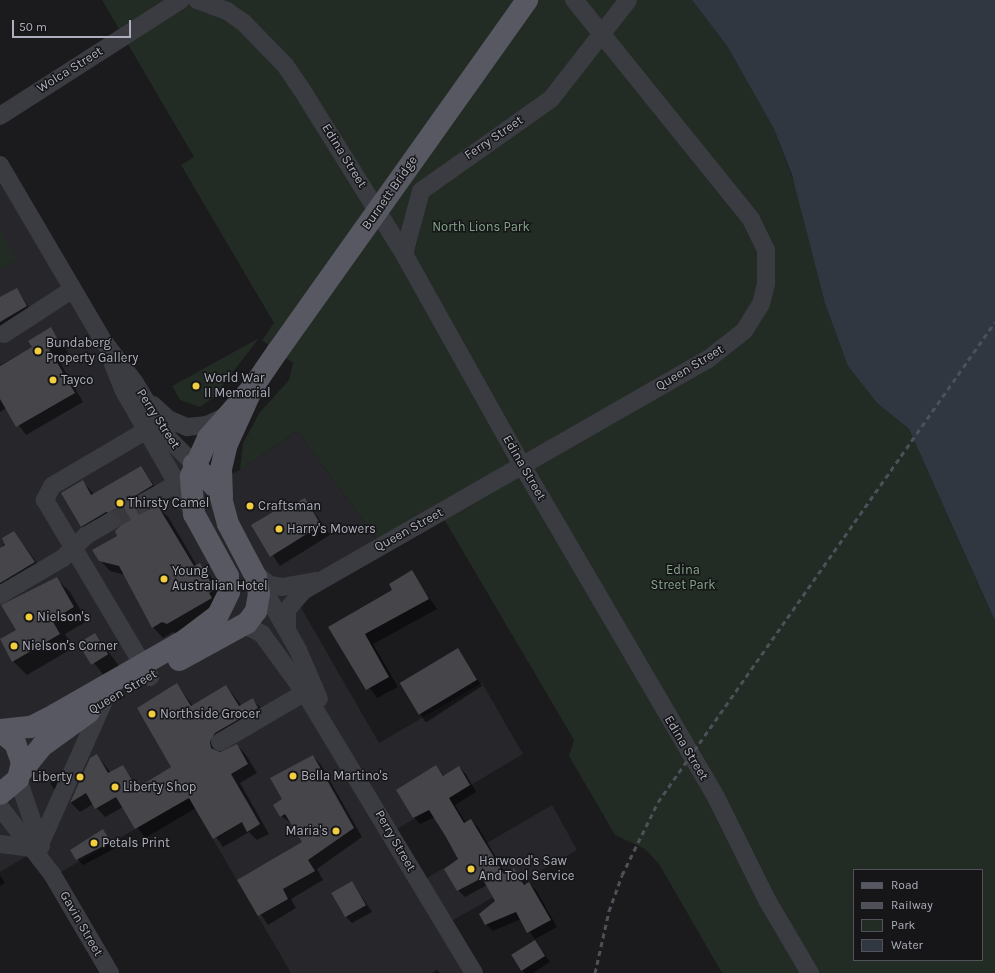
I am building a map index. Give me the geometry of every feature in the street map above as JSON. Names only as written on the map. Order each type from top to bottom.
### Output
[{"type":"main road","name":"Burnett Bridge","points":[[222,498],[221,469],[227,444],[253,387],[527,0]]},
{"type":"main road","name":"Burnett Bridge","points":[[194,514],[190,486],[194,464],[222,418],[253,387]]},
{"type":"main road","name":"Perry Street","points":[[194,464],[210,477],[222,498],[228,524],[250,567]]},
{"type":"main road","name":"Perry Street","points":[[194,514],[225,568]]},
{"type":"main road","points":[[225,568],[234,574],[242,572],[250,567]]},
{"type":"main road","name":"Queen Street","points":[[0,731],[31,726],[241,627],[251,618],[258,604],[250,567]]},
{"type":"main road","name":"Queen Street","points":[[0,794],[19,776],[54,736],[103,703],[203,629],[218,615],[229,592],[225,568]]},
{"type":"main road","points":[[0,731],[15,743],[20,752],[19,776]]},
{"type":"street","name":"Edina Street","points":[[188,0],[227,10],[243,22],[285,65],[404,254],[522,465],[716,797],[767,900],[810,973]]},
{"type":"street","name":"Wolca Street","points":[[0,116],[188,0]]},
{"type":"street","points":[[227,0],[243,22]]},
{"type":"street","points":[[574,0],[605,34]]},
{"type":"street","name":"Ferry Street","points":[[404,254],[413,211],[421,191],[430,181],[551,98],[605,34],[628,0]]},
{"type":"street","name":"Queen Street","points":[[287,629],[286,615],[291,603],[323,578],[719,352],[744,331],[761,304],[767,266],[760,234],[605,34]]},
{"type":"street","name":"Ferry Street","points":[[579,66],[604,52],[630,66]]},
{"type":"street","name":"Perry Street","points":[[0,165],[104,342],[135,383],[169,439],[194,464]]},
{"type":"street","name":"Ferry Street","points":[[380,214],[392,226],[401,226],[413,211]]},
{"type":"street","points":[[4,334],[73,289]]},
{"type":"street","name":"Perry Street","points":[[104,342],[124,391],[194,514]]},
{"type":"street","points":[[135,383],[162,414],[180,425],[208,425],[222,418]]},
{"type":"street","points":[[146,430],[48,489],[47,508],[74,547],[146,671]]},
{"type":"street","points":[[144,502],[176,484]]},
{"type":"street","points":[[0,595],[63,558],[74,547],[111,521]]},
{"type":"street","name":"Queen Street","points":[[250,567],[264,582],[277,586],[323,578]]},
{"type":"street","name":"Perry Street","points":[[250,567],[287,629],[309,690],[453,941],[474,973]]},
{"type":"street","name":"Perry Street","points":[[241,627],[249,627],[262,634],[309,690]]},
{"type":"street","points":[[220,742],[309,690]]},
{"type":"street","points":[[0,844],[37,846],[103,703]]},
{"type":"street","name":"Gavin Street","points":[[19,776],[37,846],[110,973]]},
{"type":"street","name":"Gavin Street","points":[[0,807],[37,846]]},
{"type":"street","name":"Perry Street","points":[[453,941],[469,973]]},
{"type":"shaded area","points":[[0,168],[103,343],[213,483],[240,470],[297,431],[382,546],[296,599],[379,743],[482,683],[523,754],[392,832],[420,882],[552,805],[577,850],[446,924],[473,973],[291,973],[189,798],[52,877],[34,852],[0,872]]},
{"type":"green space","points":[[102,0],[692,0],[727,46],[774,129],[878,404],[909,429],[995,621],[995,973],[722,973],[659,864],[645,849],[615,835],[569,756],[574,740],[441,514],[382,546],[297,431],[240,470],[243,443],[260,412],[289,380],[293,363],[262,340],[274,323],[181,165],[194,157]]},
{"type":"green space","points":[[0,228],[18,259],[0,269]]},
{"type":"green space","points":[[259,338],[213,398],[200,407],[180,400],[172,386]]},
{"type":"water","points":[[692,0],[995,0],[995,621],[909,429],[878,404],[848,366],[825,303],[792,175],[774,129],[727,46]]},
{"type":"building","points":[[17,288],[27,306],[0,322],[0,297]]},
{"type":"building","points":[[51,327],[60,343],[49,349],[75,393],[16,427],[0,399],[0,366],[32,347],[28,341]]},
{"type":"building","name":"Young Australian Hotel","points":[[141,466],[153,485],[135,496],[135,507],[144,512],[158,506],[194,566],[200,563],[215,590],[209,593],[212,598],[167,624],[162,622],[152,628],[119,566],[99,561],[92,550],[117,536],[115,531],[120,526],[120,515],[106,512],[81,527],[61,493],[83,480],[91,495]]},
{"type":"building","name":"Harry's Mowers","points":[[305,498],[321,525],[270,557],[251,525],[288,503],[290,506]]},
{"type":"building","points":[[14,531],[35,562],[0,583],[0,548],[5,545],[2,538]]},
{"type":"building","points":[[412,570],[429,599],[365,634],[389,677],[366,690],[328,627],[392,590],[389,584]]},
{"type":"building","points":[[57,577],[74,607],[52,620],[60,634],[12,662],[0,639],[16,630],[1,605]]},
{"type":"building","points":[[95,633],[108,654],[91,665],[78,644]]},
{"type":"building","points":[[458,648],[477,680],[419,715],[400,683]]},
{"type":"building","points":[[177,683],[191,706],[226,685],[239,706],[253,698],[258,708],[215,733],[210,742],[211,748],[220,752],[237,744],[248,764],[231,774],[260,824],[247,832],[242,822],[213,839],[189,798],[135,829],[116,797],[95,809],[86,793],[70,803],[90,758],[97,754],[108,773],[123,765],[137,788],[171,767],[137,708]]},
{"type":"building","points":[[313,755],[354,828],[308,860],[315,871],[283,889],[288,899],[258,916],[237,880],[302,842],[285,814],[280,817],[273,805],[282,799],[270,778]]},
{"type":"building","points":[[436,765],[443,776],[459,766],[470,785],[449,798],[464,823],[471,819],[504,874],[514,868],[524,885],[529,882],[551,920],[527,933],[516,912],[485,925],[479,914],[495,901],[482,878],[457,891],[444,869],[458,859],[446,837],[429,810],[413,818],[396,790]]},
{"type":"building","name":"Petals Print","points":[[103,829],[111,842],[76,860],[70,850]]},
{"type":"building","points":[[352,881],[366,905],[345,917],[331,893]]},
{"type":"building","points":[[535,940],[545,956],[521,971],[511,955]]},
{"type":"tunnel","points":[[111,521],[144,502]]},
{"type":"railway","points":[[595,973],[609,911],[622,875],[658,802],[995,322]]},
{"type":"place","name":"Bundaberg Property Gallery","points":[[38,351]]},
{"type":"place","name":"Tayco","points":[[53,380]]},
{"type":"place","name":"World War II Memorial","points":[[196,386]]},
{"type":"place","name":"Thirsty Camel","points":[[120,503]]},
{"type":"place","name":"Craftsman","points":[[250,506]]},
{"type":"place","name":"Harry's Mowers","points":[[279,529]]},
{"type":"place","name":"Young Australian Hotel","points":[[164,579]]},
{"type":"place","name":"Nielson's","points":[[29,617]]},
{"type":"place","name":"Nielson's Corner","points":[[14,646]]},
{"type":"place","name":"Northside Grocer","points":[[152,714]]},
{"type":"place","name":"Bella Martino's","points":[[293,776]]},
{"type":"place","name":"Liberty","points":[[80,777]]},
{"type":"place","name":"Liberty Shop","points":[[115,787]]},
{"type":"place","name":"Maria's","points":[[336,831]]},
{"type":"place","name":"Petals Print","points":[[94,843]]},
{"type":"place","name":"Harwood's Saw And Tool Service","points":[[471,869]]},
{"type":"park label","name":"North Lions Park","points":[[481,227]]},
{"type":"park label","name":"Edina Street Park","points":[[683,578]]}]
